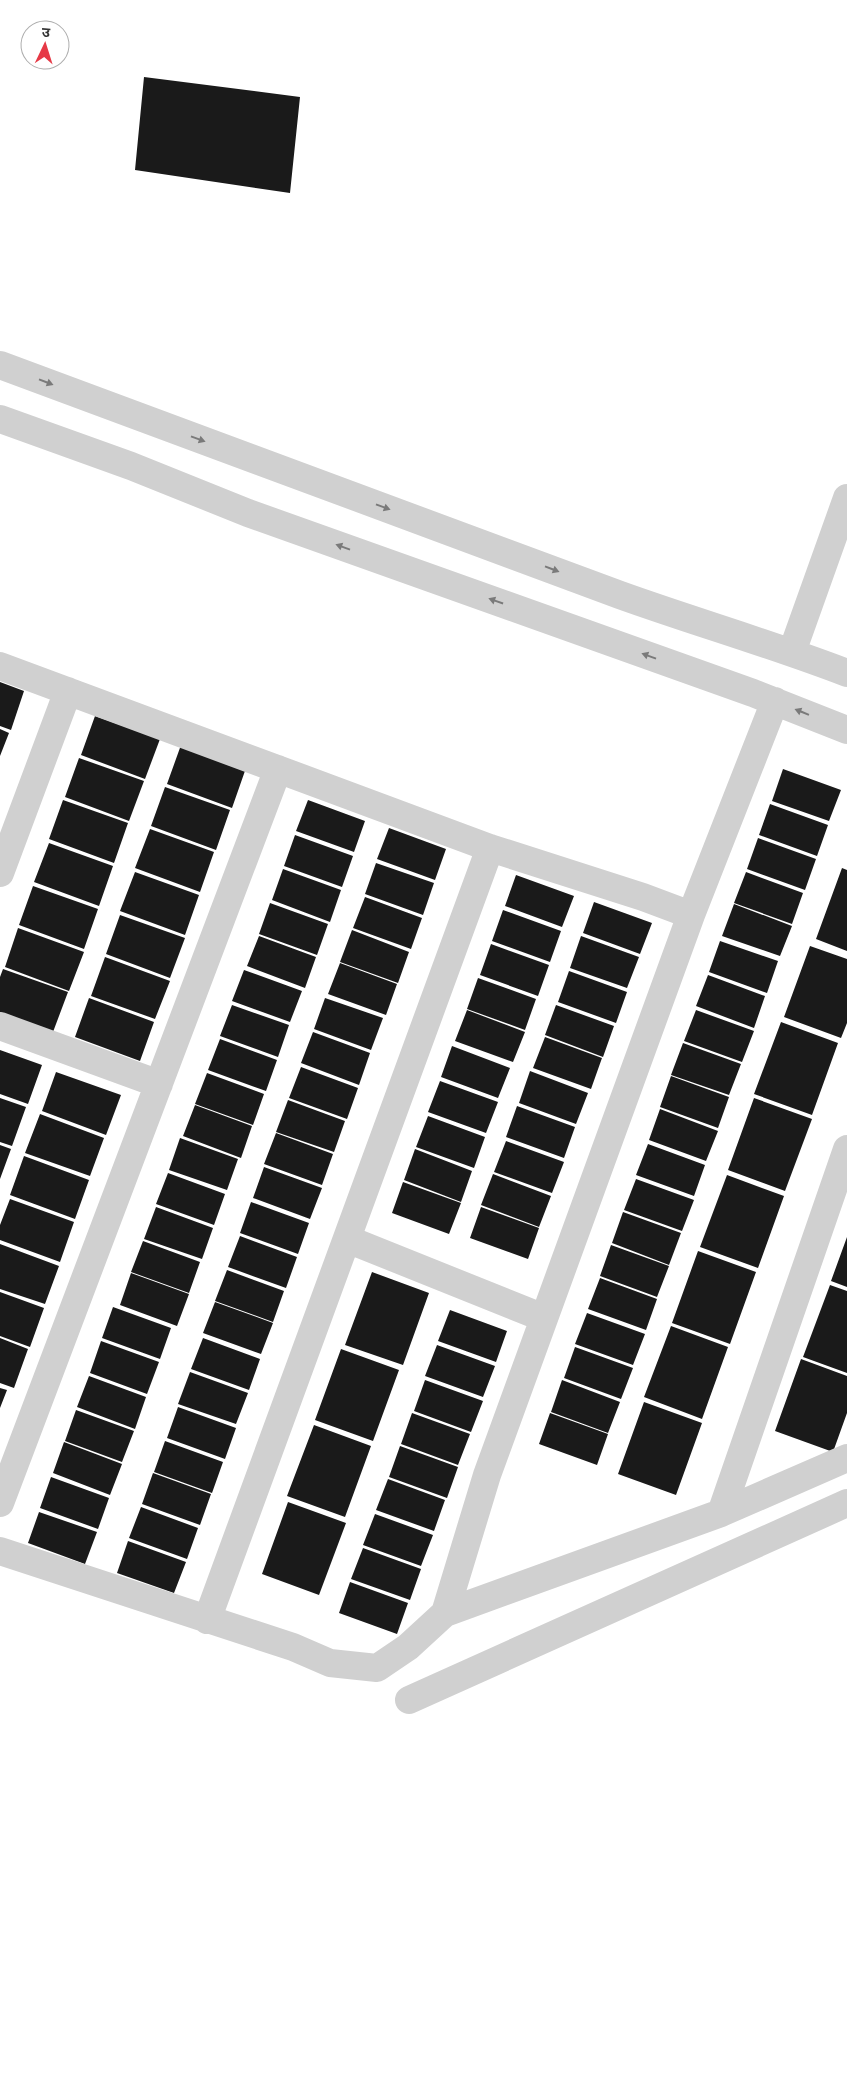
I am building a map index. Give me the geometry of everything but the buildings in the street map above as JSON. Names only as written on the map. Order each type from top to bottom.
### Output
[{"type":"street","points":[[0,365],[622,596],[847,672]]},
{"type":"street","points":[[0,419],[131,466],[248,513],[775,702],[847,730]]},
{"type":"street","points":[[792,652],[847,498]]},
{"type":"street","points":[[0,666],[490,848],[643,897],[691,915]]},
{"type":"street","points":[[0,873],[68,691]]},
{"type":"street","points":[[445,1613],[487,1474],[691,915],[775,702]]},
{"type":"street","points":[[0,1503],[278,769]]},
{"type":"street","points":[[207,1620],[490,848]]},
{"type":"street","points":[[0,1026],[159,1084]]},
{"type":"street","points":[[721,1513],[847,1150]]},
{"type":"street","points":[[347,1239],[544,1318]]},
{"type":"street","points":[[0,1551],[293,1647],[330,1663],[377,1668],[408,1647],[445,1613],[721,1513],[847,1458]]},
{"type":"street","points":[[409,1700],[847,1502]]}]
